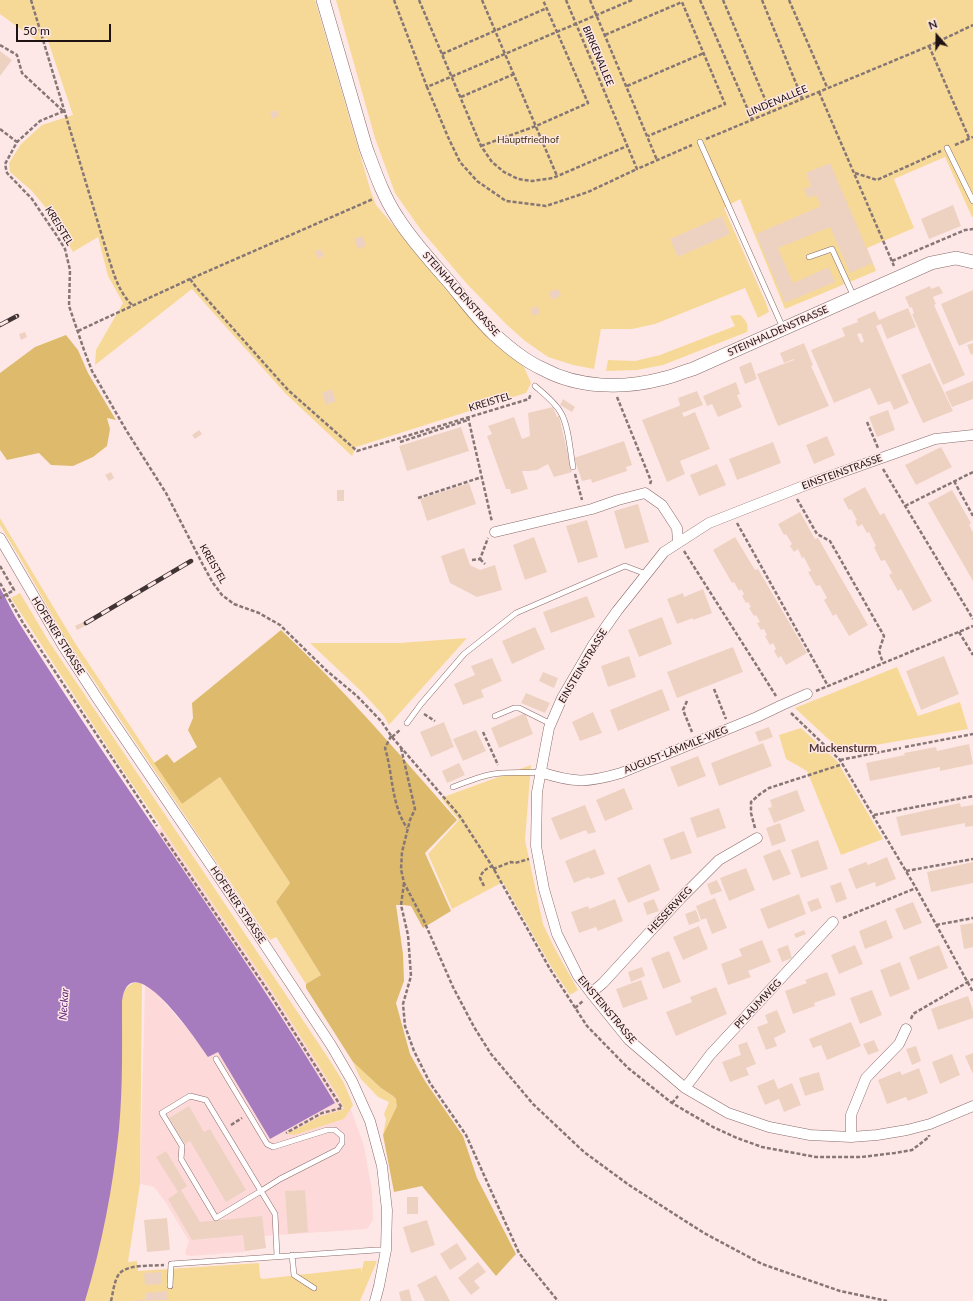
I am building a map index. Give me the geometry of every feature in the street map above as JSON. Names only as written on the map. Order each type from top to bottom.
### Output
[{"type":"street","name":"STEINHALDENSTRASSE","points":[[323,0],[374,172],[396,216],[413,240],[494,333],[518,354],[543,369],[562,377],[578,382],[596,385],[616,385],[661,380],[686,371],[931,264],[956,258],[973,262]]},
{"type":"street","name":"EINSTEINSTRASSE","points":[[973,435],[935,440],[793,490],[709,523],[664,552],[617,610],[593,645],[562,698],[551,725],[540,772],[537,792],[536,846],[544,889],[557,934],[578,976],[629,1040],[685,1088],[728,1113],[769,1127],[810,1135],[850,1137],[877,1135],[907,1130],[930,1124],[973,1106]]},
{"type":"street","points":[[494,528],[585,510],[646,493],[662,505],[677,528],[678,542]]},
{"type":"street","name":"HOFENER STRASSE","points":[[0,538],[63,646],[331,1045],[352,1081],[370,1121],[382,1166],[387,1210],[386,1250],[380,1286],[375,1301]]},
{"type":"street","name":"AUGUST-LÄMMLE-WEG","points":[[540,772],[558,778],[581,781],[600,779],[729,729],[808,694]]},
{"type":"street","name":"HESSERWEG","points":[[591,994],[603,983],[680,898],[719,860],[757,838]]},
{"type":"street","name":"PFLAUMWEG","points":[[685,1088],[710,1056],[833,922]]},
{"type":"street","points":[[850,1137],[851,1115],[866,1078],[899,1044],[906,1029]]},
{"type":"lane","points":[[700,142],[783,329]]},
{"type":"lane","points":[[948,148],[973,201]]},
{"type":"lane","points":[[808,257],[832,250],[854,298]]},
{"type":"lane","points":[[535,386],[561,412],[566,426],[573,467]]},
{"type":"lane","points":[[407,723],[464,654],[516,613],[625,566],[646,574]]},
{"type":"lane","points":[[495,716],[514,708],[519,708],[551,725]]},
{"type":"lane","points":[[453,787],[472,779],[502,773],[540,772]]},
{"type":"lane","points":[[216,1060],[267,1144],[273,1147],[327,1130],[336,1130],[342,1136],[342,1143],[337,1150],[280,1179],[261,1191],[216,1218],[181,1159],[182,1146],[162,1113],[190,1096],[206,1100],[261,1191],[275,1214],[277,1256]]},
{"type":"lane","points":[[170,1286],[171,1264],[386,1250]]},
{"type":"lane","points":[[292,1255],[294,1276],[314,1288]]},
{"type":"path","points":[[31,0],[108,256],[118,286],[124,297],[132,305]]},
{"type":"path","name":"LINDENALLEE","points":[[394,0],[427,86],[460,162],[477,181],[506,201],[546,206],[588,192],[770,111],[928,46],[973,25]]},
{"type":"path","points":[[419,0],[481,146],[492,162],[504,172],[518,179],[532,181],[553,178],[627,146],[637,169]]},
{"type":"path","points":[[482,0],[558,176]]},
{"type":"path","points":[[481,146],[536,126],[588,103],[543,0]]},
{"type":"path","name":"BIRKENALLEE","points":[[566,0],[627,146]]},
{"type":"path","points":[[590,0],[658,160]]},
{"type":"path","points":[[427,86],[452,77],[632,0]]},
{"type":"path","points":[[700,0],[752,119]]},
{"type":"path","points":[[723,0],[770,111]]},
{"type":"path","points":[[762,0],[802,98]]},
{"type":"path","points":[[789,0],[827,87]]},
{"type":"path","points":[[605,35],[682,2],[704,53],[725,104],[648,136]]},
{"type":"path","points":[[442,54],[547,8]]},
{"type":"path","points":[[0,45],[17,56],[22,73],[64,111]]},
{"type":"path","points":[[928,46],[969,138]]},
{"type":"path","points":[[627,86],[704,53]]},
{"type":"path","points":[[461,97],[514,74]]},
{"type":"path","points":[[818,92],[855,173],[895,267],[889,270]]},
{"type":"path","name":"KREISTEL","points":[[64,111],[40,121],[17,142],[5,164],[7,173],[32,199],[65,249],[70,270],[69,306],[84,350],[98,383],[166,492],[203,565],[222,595],[234,604],[259,614],[280,625],[327,671],[357,696],[381,720],[391,736],[459,815],[492,868],[550,969],[587,1026],[628,1068],[672,1103],[713,1127],[762,1147],[816,1157],[861,1157],[912,1150],[929,1137],[930,1124]]},
{"type":"path","points":[[0,129],[17,142]]},
{"type":"path","points":[[855,173],[877,180],[973,137]]},
{"type":"path","points":[[78,331],[190,279],[384,194]]},
{"type":"path","points":[[892,261],[965,230],[973,229]]},
{"type":"path","name":"KREISTEL","points":[[190,279],[288,390],[357,451],[468,419],[529,399],[535,386]]},
{"type":"path","points":[[616,385],[617,399],[651,481],[646,493]]},
{"type":"path","points":[[400,442],[468,419],[494,528],[480,559]]},
{"type":"path","points":[[867,422],[880,459],[905,506],[973,619]]},
{"type":"path","points":[[573,467],[585,510]]},
{"type":"path","points":[[905,506],[973,472]]},
{"type":"path","points":[[418,498],[482,477]]},
{"type":"path","points":[[954,482],[973,516]]},
{"type":"path","points":[[793,490],[817,534],[830,541],[884,636],[879,651],[883,663]]},
{"type":"path","points":[[732,514],[828,686]]},
{"type":"path","points":[[678,542],[782,705],[843,764],[916,888],[973,992]]},
{"type":"path","points":[[472,560],[480,559]]},
{"type":"path","points":[[480,559],[485,564]]},
{"type":"path","points":[[0,566],[14,590],[0,598]]},
{"type":"path","points":[[0,584],[156,826]]},
{"type":"path","points":[[808,694],[973,626]]},
{"type":"path","points":[[959,632],[973,654]]},
{"type":"path","points":[[714,689],[729,729]]},
{"type":"path","points":[[687,701],[684,710],[696,742]]},
{"type":"path","points":[[417,710],[435,721]]},
{"type":"path","points":[[407,723],[391,736],[385,748],[388,757],[393,791],[401,819],[408,828]]},
{"type":"path","points":[[483,732],[502,773]]},
{"type":"path","points":[[840,760],[973,734]]},
{"type":"path","points":[[401,748],[415,809],[410,820],[402,852],[401,869],[404,883],[424,921],[453,987],[474,1027],[491,1054],[533,1104],[584,1152],[629,1185],[704,1233],[762,1264],[840,1291],[888,1301]]},
{"type":"path","points":[[757,838],[751,814],[751,802],[760,794],[780,785],[843,764]]},
{"type":"path","points":[[874,815],[973,796]]},
{"type":"path","points":[[161,833],[270,994],[342,1108],[322,1113],[283,1134]]},
{"type":"path","points":[[484,886],[480,878],[481,874],[485,870],[538,856]]},
{"type":"path","points":[[906,872],[973,859]]},
{"type":"path","points":[[404,883],[401,905],[408,935],[411,976],[403,1004],[405,1026],[414,1051],[430,1083],[466,1135],[520,1253],[558,1301]]},
{"type":"path","points":[[833,922],[916,888]]},
{"type":"path","points":[[936,925],[973,918]]},
{"type":"path","points":[[906,1029],[913,1014],[967,981],[973,979]]},
{"type":"path","points":[[232,1124],[243,1118]]},
{"type":"path","points":[[110,1301],[117,1278],[125,1270],[135,1267],[171,1264]]},
{"type":"shaded area","points":[[66,335],[78,350],[88,373],[116,420],[107,418],[110,429],[107,446],[93,457],[73,466],[51,465],[39,453],[7,460],[0,450],[0,373],[35,347]]},
{"type":"shaded area","points":[[281,630],[327,675],[457,820],[425,853],[451,911],[423,928],[411,906],[396,905],[403,954],[404,981],[396,1003],[410,1054],[425,1081],[463,1136],[477,1178],[516,1254],[496,1276],[422,1186],[394,1192],[383,1135],[397,1106],[396,1099],[381,1088],[353,1062],[306,988],[306,984],[321,975],[276,902],[290,883],[220,777],[182,804],[154,763],[167,754],[174,763],[197,747],[188,730],[193,718],[192,703]]},
{"type":"shaded area","points":[[165,825],[349,1104],[364,1146],[372,1190],[373,1220],[367,1229],[264,1236],[266,1248],[243,1252],[191,1256],[186,1255],[185,1252],[189,1241],[166,1203],[154,1187],[140,1184],[145,984],[157,994],[192,1034],[218,1051],[270,1139],[335,1103],[267,995],[156,831]]},
{"type":"green space","points":[[0,0],[315,0],[376,205],[479,326],[524,367],[531,383],[526,393],[356,447],[352,456],[285,393],[192,289],[95,365],[96,350],[123,303],[108,276],[98,237],[73,252],[51,214],[32,191],[10,172],[9,163],[21,144],[42,125],[73,115],[47,38],[37,41],[0,14]]},
{"type":"green space","name":"Hauptfriedhof","points":[[336,0],[973,0],[973,217],[945,157],[894,179],[914,228],[867,248],[876,271],[785,309],[740,199],[724,208],[769,312],[758,318],[745,288],[655,324],[632,329],[601,329],[594,369],[573,365],[548,357],[525,341],[506,324],[467,284],[421,230],[395,193],[375,138]]},
{"type":"green space","points":[[740,315],[745,320],[748,327],[747,332],[663,365],[637,370],[606,371],[608,360],[635,361],[660,355],[735,326],[730,316]]},
{"type":"green space","points":[[0,518],[75,643],[182,804],[220,777],[290,883],[276,902],[321,975],[306,984],[276,937],[270,940],[64,636],[0,525]]},
{"type":"green space","points":[[20,593],[48,640],[344,1083],[353,1105],[344,1119],[294,1135],[287,1134],[321,1116],[342,1110],[344,1108],[272,991],[116,760],[11,598]]},
{"type":"green space","points":[[467,638],[389,725],[384,716],[362,692],[310,643],[400,643]]},
{"type":"green space","points":[[897,667],[918,716],[960,702],[968,729],[841,751],[795,708]]},
{"type":"green space","points":[[801,728],[837,761],[883,839],[841,855],[807,771],[786,759],[779,735]]},
{"type":"green space","points":[[531,765],[525,840],[543,924],[578,990],[570,995],[552,968],[503,882],[452,909],[428,854],[459,820],[441,798]]},
{"type":"green space","points":[[133,983],[142,983],[140,1184],[128,1262],[137,1261],[138,1271],[259,1263],[260,1277],[262,1279],[361,1268],[361,1273],[364,1261],[377,1261],[360,1301],[85,1301],[122,1067],[122,998],[126,988]]},
{"type":"green space","points":[[353,1062],[381,1088],[397,1100],[397,1106],[383,1135],[386,1119],[384,1114],[389,1102],[378,1097],[360,1078]]},
{"type":"water","name":"Neckar","points":[[0,588],[18,621],[59,686],[259,982],[335,1103],[270,1139],[218,1052],[208,1057],[179,1017],[150,988],[137,982],[128,986],[122,1001],[121,1097],[117,1151],[102,1237],[85,1301],[0,1301]]},
{"type":"building","points":[[0,51],[12,60],[0,76]]},
{"type":"building","points":[[277,110],[279,116],[272,119],[270,112]]},
{"type":"building","points":[[830,163],[873,263],[850,273],[830,227],[778,248],[793,283],[829,267],[835,282],[785,303],[756,234],[821,206],[816,195],[808,198],[804,189],[811,186],[806,173]]},
{"type":"building","points":[[953,205],[961,226],[929,239],[921,219]]},
{"type":"building","points":[[722,216],[730,234],[678,257],[670,239]]},
{"type":"building","points":[[363,236],[366,246],[358,249],[354,239]]},
{"type":"building","points":[[321,249],[324,256],[318,259],[315,251]]},
{"type":"building","points":[[930,286],[931,289],[939,286],[943,293],[933,297],[936,304],[934,305],[965,375],[943,385],[912,314],[914,314],[912,307],[910,308],[905,297]]},
{"type":"building","points":[[558,289],[561,296],[551,300],[549,292]]},
{"type":"building","points":[[973,290],[973,340],[959,346],[941,304]]},
{"type":"building","points":[[537,306],[540,313],[533,316],[530,309]]},
{"type":"building","points":[[908,308],[916,327],[887,339],[881,324],[876,326],[909,403],[894,410],[890,401],[878,405],[870,388],[834,403],[811,350],[845,336],[842,328],[858,322],[857,319],[875,311],[879,320]],"holes":[[[861,333],[864,341],[861,343],[857,334]]]},
{"type":"building","points":[[25,332],[27,337],[21,340],[19,334]]},
{"type":"building","points":[[804,343],[813,365],[811,366],[829,406],[778,426],[757,374],[794,360],[784,363],[780,353]]},
{"type":"building","points":[[973,343],[973,354],[971,355],[967,345]]},
{"type":"building","points":[[751,362],[757,379],[745,384],[739,367]]},
{"type":"building","points":[[930,363],[953,411],[923,423],[901,375]]},
{"type":"building","points":[[973,381],[973,399],[952,407],[945,392]]},
{"type":"building","points":[[736,382],[740,394],[737,395],[742,407],[718,417],[712,404],[707,406],[703,396]]},
{"type":"building","points":[[332,389],[336,401],[326,405],[322,393]]},
{"type":"building","points":[[697,391],[703,405],[682,413],[684,417],[695,412],[710,449],[680,461],[685,474],[667,482],[642,420],[679,406],[678,398]]},
{"type":"building","points":[[563,399],[575,407],[572,412],[560,405]]},
{"type":"building","points":[[553,407],[557,417],[559,416],[572,472],[554,477],[548,464],[537,470],[522,471],[528,489],[511,494],[510,489],[506,489],[487,436],[492,434],[488,426],[514,417],[522,439],[530,436],[528,413]]},
{"type":"building","points":[[888,410],[895,430],[877,437],[869,417]]},
{"type":"building","points":[[461,427],[469,451],[407,471],[399,446]]},
{"type":"building","points":[[199,430],[202,434],[195,439],[192,435]]},
{"type":"building","points":[[827,436],[835,455],[814,464],[806,445]]},
{"type":"building","points":[[624,441],[632,465],[626,467],[627,471],[592,483],[591,479],[582,481],[574,458]]},
{"type":"building","points":[[773,442],[781,463],[737,480],[729,459]]},
{"type":"building","points":[[941,447],[952,467],[916,485],[905,465]]},
{"type":"building","points":[[717,464],[726,485],[699,496],[690,475]]},
{"type":"building","points":[[111,472],[114,478],[109,481],[105,475]]},
{"type":"building","points":[[469,483],[476,504],[427,521],[420,499]]},
{"type":"building","points":[[865,487],[880,515],[884,513],[932,601],[913,611],[901,589],[898,591],[889,575],[892,573],[885,560],[881,561],[869,532],[867,533],[862,524],[858,527],[855,521],[857,520],[843,499]]},
{"type":"building","points":[[337,490],[344,490],[344,501],[337,501]]},
{"type":"building","points":[[952,490],[971,523],[969,525],[973,532],[973,581],[928,503]]},
{"type":"building","points":[[638,504],[649,542],[625,549],[614,511]]},
{"type":"building","points":[[800,512],[815,539],[818,538],[868,625],[849,636],[836,614],[833,616],[824,600],[827,598],[820,585],[816,586],[808,572],[811,571],[804,557],[802,558],[798,549],[794,552],[790,546],[792,544],[786,534],[784,535],[778,524]]},
{"type":"building","points":[[587,520],[598,557],[578,563],[566,526]]},
{"type":"building","points":[[534,537],[547,572],[525,580],[513,545]]},
{"type":"building","points":[[735,537],[755,570],[758,569],[807,653],[786,665],[781,656],[778,658],[774,651],[776,649],[773,643],[770,645],[765,636],[767,635],[764,629],[761,630],[757,623],[760,622],[749,608],[751,607],[748,602],[746,603],[742,596],[744,594],[741,589],[739,591],[734,582],[732,583],[713,550]]},
{"type":"building","points":[[464,548],[470,565],[480,570],[495,565],[502,590],[477,597],[450,583],[441,556]]},
{"type":"building","points":[[703,589],[712,613],[677,624],[667,599],[683,593],[684,597]]},
{"type":"building","points":[[587,596],[595,617],[551,633],[543,612]]},
{"type":"building","points":[[662,617],[672,644],[639,657],[628,630]]},
{"type":"building","points":[[85,621],[87,625],[77,630],[75,626]]},
{"type":"building","points":[[535,627],[545,649],[512,664],[502,641]]},
{"type":"building","points":[[733,647],[743,672],[677,698],[667,672]]},
{"type":"building","points":[[629,656],[636,677],[608,687],[601,666]]},
{"type":"building","points":[[944,656],[959,694],[921,710],[906,671]]},
{"type":"building","points":[[492,658],[502,681],[481,690],[484,697],[463,705],[454,684],[475,675],[471,666]]},
{"type":"building","points":[[543,672],[558,678],[554,688],[539,681]]},
{"type":"building","points":[[662,689],[670,710],[618,731],[610,710]]},
{"type":"building","points":[[526,693],[550,703],[545,713],[521,703]]},
{"type":"building","points":[[593,712],[602,733],[580,741],[572,722]]},
{"type":"building","points":[[525,713],[533,734],[499,748],[491,728]]},
{"type":"building","points":[[444,722],[454,747],[431,757],[420,732]]},
{"type":"building","points":[[769,727],[773,737],[759,742],[755,732]]},
{"type":"building","points":[[476,730],[486,751],[463,761],[453,739]]},
{"type":"building","points":[[763,743],[772,766],[719,786],[711,763]]},
{"type":"building","points":[[969,744],[973,764],[940,771],[940,767],[870,781],[866,763],[905,755],[904,753],[936,747],[937,751]]},
{"type":"building","points":[[698,756],[706,776],[678,787],[670,767]]},
{"type":"building","points":[[459,763],[465,775],[447,783],[442,771]]},
{"type":"building","points":[[624,788],[633,809],[605,821],[596,800]]},
{"type":"building","points":[[797,790],[805,811],[774,823],[768,808],[772,807],[770,800]]},
{"type":"building","points":[[960,803],[961,807],[973,805],[973,826],[965,827],[965,823],[901,836],[896,817]]},
{"type":"building","points":[[585,805],[596,832],[588,834],[586,830],[560,840],[551,818]]},
{"type":"building","points":[[719,808],[726,828],[697,838],[690,818]]},
{"type":"building","points":[[780,823],[786,841],[772,846],[766,828]]},
{"type":"building","points":[[684,831],[692,853],[671,860],[663,839]]},
{"type":"building","points":[[818,840],[828,869],[801,878],[791,850]]},
{"type":"building","points":[[595,849],[605,874],[590,879],[589,877],[574,883],[565,861]]},
{"type":"building","points":[[780,849],[791,874],[773,881],[763,856]]},
{"type":"building","points":[[887,857],[896,879],[876,887],[875,882],[856,889],[848,869],[866,862],[868,865]]},
{"type":"building","points":[[973,862],[973,883],[931,892],[927,872]]},
{"type":"building","points":[[650,864],[660,890],[628,903],[617,878]]},
{"type":"building","points":[[746,868],[755,890],[729,901],[720,878]]},
{"type":"building","points":[[717,880],[722,891],[711,895],[707,884]]},
{"type":"building","points":[[841,882],[847,899],[836,903],[830,886]]},
{"type":"building","points":[[799,894],[806,914],[768,929],[760,909]]},
{"type":"building","points":[[715,898],[727,928],[712,934],[706,918],[701,920],[696,906]]},
{"type":"building","points":[[818,898],[822,908],[811,912],[807,902]]},
{"type":"building","points":[[615,899],[623,921],[598,931],[596,927],[579,933],[571,912],[588,906],[589,909]]},
{"type":"building","points":[[654,899],[659,911],[647,915],[643,903]]},
{"type":"building","points":[[913,902],[922,923],[904,930],[895,909]]},
{"type":"building","points":[[696,910],[700,921],[689,925],[685,914]]},
{"type":"building","points":[[886,920],[893,938],[865,949],[859,931]]},
{"type":"building","points":[[973,923],[973,947],[964,949],[960,925]]},
{"type":"building","points":[[699,926],[708,949],[683,960],[673,937]]},
{"type":"building","points":[[804,930],[806,934],[796,938],[794,934]]},
{"type":"building","points":[[762,940],[771,962],[748,971],[751,977],[728,985],[721,964],[742,956],[739,949]]},
{"type":"building","points":[[788,945],[792,958],[782,962],[777,949]]},
{"type":"building","points":[[855,945],[863,964],[839,974],[831,955]]},
{"type":"building","points":[[939,945],[948,968],[918,980],[909,957]]},
{"type":"building","points":[[669,951],[681,982],[663,989],[651,958]]},
{"type":"building","points":[[900,962],[910,989],[890,997],[880,970]]},
{"type":"building","points":[[642,967],[645,976],[631,982],[628,972]]},
{"type":"building","points":[[827,972],[836,995],[814,1003],[815,1006],[793,1014],[785,991],[807,983],[805,980]]},
{"type":"building","points":[[641,980],[648,999],[623,1008],[616,989]]},
{"type":"building","points":[[716,987],[727,1014],[676,1036],[666,1012],[692,1002],[690,997]]},
{"type":"building","points":[[872,990],[882,1015],[860,1024],[850,998]]},
{"type":"building","points":[[968,996],[973,1011],[973,1018],[938,1030],[931,1009]]},
{"type":"building","points":[[777,1010],[786,1032],[774,1038],[777,1046],[766,1050],[757,1027],[768,1023],[765,1015]]},
{"type":"building","points":[[851,1022],[861,1046],[827,1060],[821,1045],[813,1048],[809,1039]]},
{"type":"building","points":[[874,1040],[879,1051],[868,1055],[863,1044]]},
{"type":"building","points":[[747,1042],[756,1064],[746,1068],[749,1075],[730,1082],[722,1062],[741,1055],[738,1045]]},
{"type":"building","points":[[916,1046],[921,1061],[912,1065],[906,1049]]},
{"type":"building","points":[[973,1053],[973,1074],[965,1056]]},
{"type":"building","points":[[952,1054],[960,1075],[940,1084],[932,1062]]},
{"type":"building","points":[[919,1068],[928,1093],[908,1101],[906,1097],[887,1104],[878,1080],[900,1071],[902,1075]]},
{"type":"building","points":[[819,1072],[824,1090],[805,1096],[799,1078]]},
{"type":"building","points":[[774,1079],[778,1089],[792,1083],[801,1105],[784,1112],[779,1099],[765,1105],[757,1086]]},
{"type":"building","points":[[189,1106],[204,1132],[210,1129],[246,1190],[226,1202],[190,1141],[185,1144],[169,1118]]},
{"type":"building","points":[[166,1151],[187,1186],[181,1190],[200,1222],[262,1216],[266,1248],[245,1251],[243,1235],[192,1240],[168,1199],[178,1192],[156,1157]]},
{"type":"building","points":[[305,1190],[308,1232],[288,1234],[285,1191]]},
{"type":"building","points":[[407,1197],[418,1197],[418,1214],[407,1214]]},
{"type":"building","points":[[167,1218],[170,1250],[147,1252],[144,1220]]},
{"type":"building","points":[[427,1220],[435,1245],[411,1253],[403,1227]]},
{"type":"building","points":[[457,1243],[467,1259],[450,1270],[440,1254]]},
{"type":"building","points":[[478,1262],[486,1272],[474,1281],[480,1288],[471,1295],[458,1278]]},
{"type":"building","points":[[161,1272],[162,1284],[145,1285],[144,1273]]},
{"type":"building","points":[[436,1275],[450,1301],[425,1301],[417,1285]]},
{"type":"building","points":[[409,1289],[412,1301],[401,1301],[399,1292]]},
{"type":"building","points":[[167,1291],[168,1300],[136,1301],[146,1299],[146,1293]]},
{"type":"railway","points":[[0,325],[17,316]]},
{"type":"railway","points":[[86,623],[191,561]]},
{"type":"district","name":"Muckensturm","points":[[843,748]]}]
